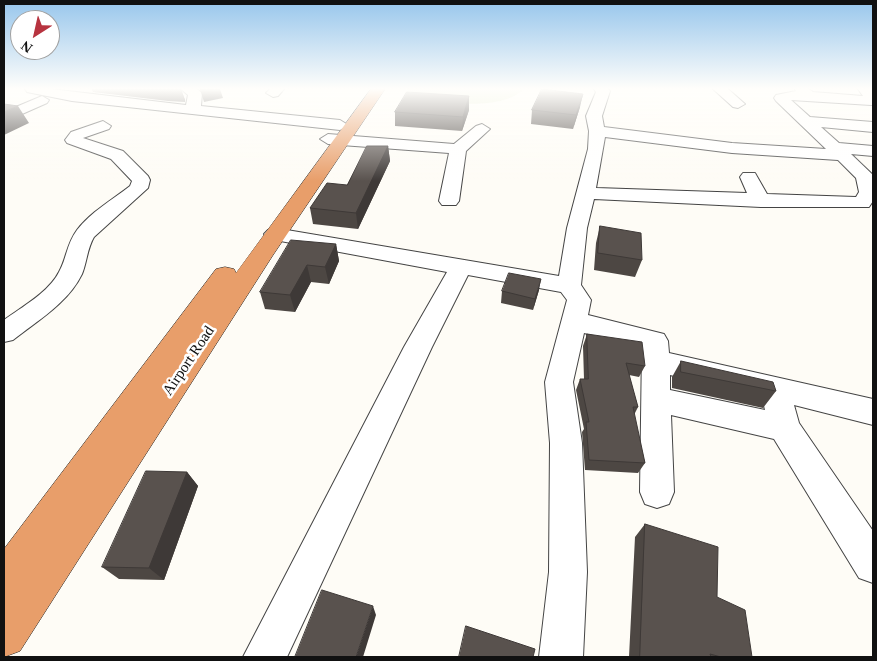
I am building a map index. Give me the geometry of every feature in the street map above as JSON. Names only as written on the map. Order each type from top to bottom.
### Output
[{"type":"highway","name":"Airport Road","points":[[4,635],[16,573],[231,267],[347,120]]},
{"type":"highway","name":"Airport Road","points":[[16,573],[275,234],[337,134],[350,120]]},
{"type":"street","points":[[252,120],[337,134],[458,149]]},
{"type":"street","points":[[561,657],[568,572],[566,443],[558,382],[579,300],[570,286],[577,228],[596,149],[597,132],[595,120]]},
{"type":"street","points":[[586,193],[761,201],[862,203],[869,192],[869,177],[837,151],[805,121]]},
{"type":"street","points":[[805,121],[873,127]]},
{"type":"street","points":[[4,333],[45,300],[67,279],[76,261],[78,244],[87,231],[139,188],[141,180],[117,155],[73,140],[77,135],[103,126]]},
{"type":"street","points":[[449,201],[458,149],[482,129]]},
{"type":"street","points":[[597,132],[732,148],[873,151]]},
{"type":"street","points":[[749,177],[761,201]]},
{"type":"street","points":[[275,234],[570,286]]},
{"type":"street","points":[[265,657],[418,347],[461,267]]},
{"type":"street","points":[[574,321],[655,341],[657,492]]},
{"type":"street","points":[[655,361],[873,412]]},
{"type":"street","points":[[775,388],[784,428],[873,564]]},
{"type":"street","points":[[656,399],[784,428]]},
{"type":"building","points":[[367,146],[388,146],[356,213],[310,208],[327,183],[347,185]]},
{"type":"building","points":[[600,226],[641,233],[642,260],[598,253]]},
{"type":"building","points":[[291,240],[336,244],[325,267],[307,265],[290,295],[260,292]]},
{"type":"building","points":[[509,273],[541,279],[535,299],[502,291]]},
{"type":"building","points":[[587,334],[642,342],[645,366],[626,363],[638,407],[633,407],[645,463],[589,460],[586,422],[589,422],[580,379],[588,379]]},
{"type":"building","points":[[681,361],[773,382],[776,391],[681,372]]},
{"type":"building","points":[[146,471],[187,472],[149,568],[102,567]]},
{"type":"building","points":[[645,524],[718,547],[717,597],[745,610],[752,657],[721,657],[710,654],[711,657],[640,657]]},
{"type":"building","points":[[322,590],[373,606],[356,657],[295,657]]},
{"type":"building","points":[[466,626],[535,649],[533,657],[459,657]]}]
